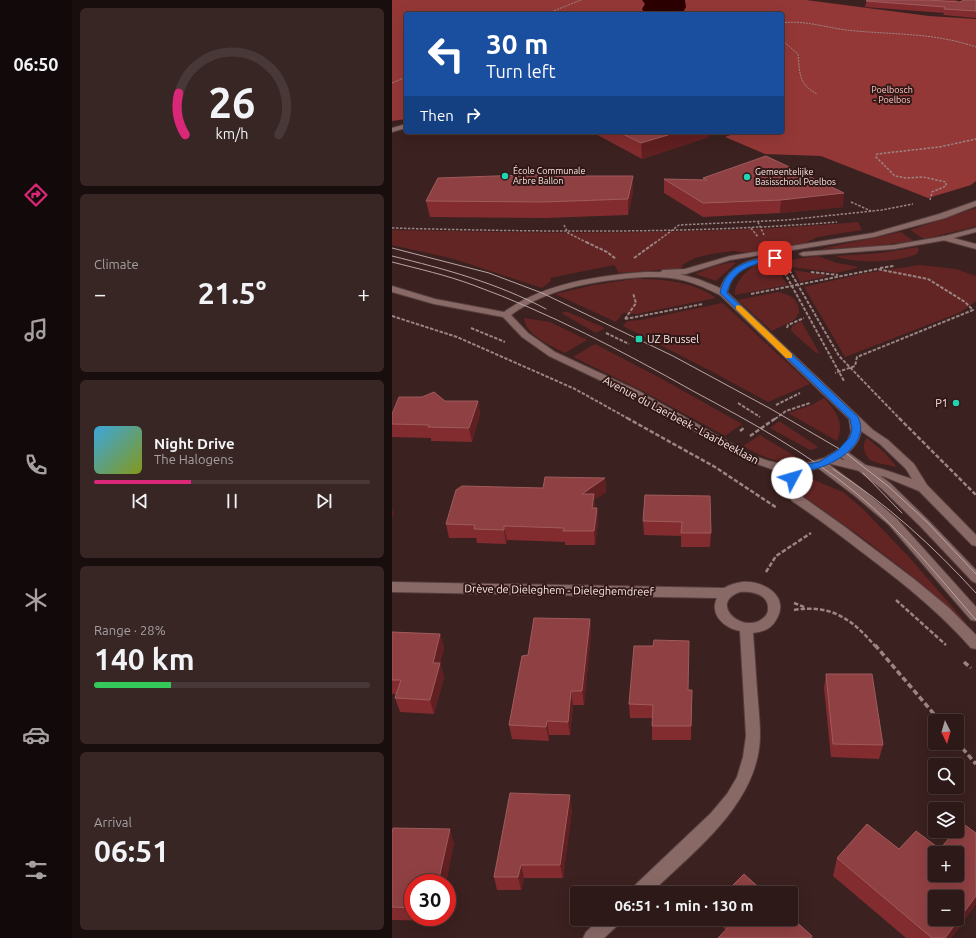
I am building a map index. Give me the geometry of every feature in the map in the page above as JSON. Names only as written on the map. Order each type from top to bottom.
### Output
[{"type":"street","points":[[392,130],[404,127]]},
{"type":"street","points":[[726,296],[726,282],[739,268],[772,255],[891,231],[942,216],[976,203]]},
{"type":"street","points":[[392,289],[434,301],[506,315],[521,303],[551,290],[613,278],[686,271],[719,260],[772,255],[878,250],[946,238],[976,230]]},
{"type":"street","points":[[946,238],[976,247]]},
{"type":"street","points":[[663,274],[699,282],[726,296],[869,432],[884,442],[910,467],[923,488],[976,542]]},
{"type":"street","name":"Avenue du Laerbeek - Laarbeeklaan","points":[[506,315],[525,335],[552,354],[635,393],[732,448],[764,464],[802,469],[826,462],[841,452],[855,438],[856,429],[854,418]]},
{"type":"street","points":[[841,452],[886,486],[924,523],[976,578]]},
{"type":"street","points":[[826,462],[860,467],[905,479],[923,488]]},
{"type":"street","points":[[826,462],[893,522],[976,616]]},
{"type":"street","points":[[793,469],[792,493],[796,498],[860,544],[932,599],[976,644]]},
{"type":"street","name":"Drève de Dieleghem - Dieleghemdreef","points":[[392,587],[726,593],[740,587],[756,588]]},
{"type":"street","points":[[726,593],[720,605],[724,618],[738,626],[746,628],[761,626],[771,618],[774,612],[773,601],[756,588]]},
{"type":"street","points":[[646,886],[717,818],[732,799],[744,779],[750,757],[753,736],[746,628]]},
{"type":"street","points":[[592,938],[605,926]]},
{"type":"path","points":[[551,12],[581,0]]},
{"type":"path","points":[[784,24],[808,23],[842,29],[938,37],[976,47]]},
{"type":"path","points":[[784,41],[798,54],[801,81],[809,90],[817,94]]},
{"type":"path","points":[[392,83],[404,79]]},
{"type":"path","points":[[930,200],[932,192],[946,186],[946,182],[924,177],[906,178],[895,176],[876,157],[877,154],[933,148],[965,143],[976,139]]},
{"type":"path","points":[[923,202],[937,198]]},
{"type":"path","points":[[851,202],[871,211]]},
{"type":"path","points":[[631,260],[679,225],[758,222],[871,211],[915,203]]},
{"type":"path","points":[[758,222],[760,228]]},
{"type":"path","points":[[392,228],[671,231],[760,228],[837,222]]},
{"type":"path","points":[[564,225],[566,231],[607,252],[619,262]]},
{"type":"path","points":[[732,448],[786,411],[809,403],[846,385],[792,287],[772,255],[751,228]]},
{"type":"path","points":[[785,261],[839,356],[849,368],[976,495]]},
{"type":"path","points":[[789,269],[796,270]]},
{"type":"path","points":[[632,288],[636,303],[625,319],[726,296],[792,287],[877,269],[928,279],[965,302],[973,310],[857,357],[854,366],[834,373]]},
{"type":"path","points":[[811,272],[840,276]]},
{"type":"path","points":[[392,316],[457,337],[575,389],[715,467],[783,512]]},
{"type":"path","points":[[786,329],[788,325],[804,318]]},
{"type":"path","points":[[606,333],[629,344]]},
{"type":"path","points":[[776,405],[806,390]]},
{"type":"path","points":[[738,403],[760,417]]},
{"type":"path","points":[[756,588],[776,556],[812,532],[806,528]]},
{"type":"path","points":[[895,599],[949,649]]},
{"type":"path","points":[[771,618],[785,612],[804,608],[818,608],[847,618],[860,628],[870,639],[934,714]]},
{"type":"path","points":[[960,658],[971,668]]},
{"type":"path","points":[[964,750],[976,764]]},
{"type":"shaded area","points":[[642,0],[685,0],[686,7],[683,12],[644,12],[642,9],[645,4]]},
{"type":"shaded area","points":[[976,208],[976,226],[970,228],[924,239],[910,230]]},
{"type":"shaded area","points":[[858,222],[862,230],[818,237],[803,244],[747,253],[734,251],[711,254],[695,258],[682,265],[683,267],[676,269],[619,273],[614,265],[550,278],[551,281],[542,288],[454,259],[392,245],[392,230],[509,232],[684,231],[742,230]]},
{"type":"shaded area","points":[[901,232],[914,241],[866,247],[820,249]]},
{"type":"shaded area","points":[[918,247],[919,250],[917,254],[888,261],[854,260],[835,256],[881,253]]},
{"type":"shaded area","points":[[818,256],[837,263],[855,266],[858,268],[836,273],[792,267],[787,260]]},
{"type":"shaded area","points":[[733,262],[736,263],[716,281],[695,274],[715,266]]},
{"type":"shaded area","points":[[774,262],[787,285],[735,295],[738,282],[751,268],[764,263]]},
{"type":"shaded area","points":[[920,265],[956,269],[976,276],[976,301],[961,312],[845,357],[804,287],[866,273]]},
{"type":"shaded area","points":[[794,270],[829,276],[800,282]]},
{"type":"shaded area","points":[[634,279],[677,282],[707,292],[716,298],[637,314],[623,313],[616,322],[555,294],[594,285]]},
{"type":"shaded area","points":[[778,292],[790,296],[796,301],[799,308],[799,313],[794,320],[772,331],[738,300]]},
{"type":"shaded area","points":[[722,303],[810,384],[768,402],[623,326],[627,321],[641,320]]},
{"type":"shaded area","points":[[563,312],[568,312],[605,328],[596,333],[563,314]]},
{"type":"shaded area","points":[[524,318],[550,322],[587,340],[565,353],[534,335],[529,330]]},
{"type":"shaded area","points":[[801,321],[820,354],[815,352],[791,331],[792,326]]},
{"type":"shaded area","points":[[595,344],[662,379],[742,424],[725,436],[641,390],[573,357]]},
{"type":"shaded area","points":[[824,398],[832,408],[840,423],[837,441],[788,413],[812,405]]},
{"type":"shaded area","points":[[779,421],[817,446],[817,448],[810,450],[770,428]]},
{"type":"shaded area","points":[[760,435],[801,460],[778,461],[757,454],[743,446]]},
{"type":"shaded area","points":[[867,438],[885,453],[897,467],[875,462],[869,459],[864,450],[864,444]]},
{"type":"shaded area","points":[[811,479],[843,492],[862,508],[909,557],[967,624],[917,580],[864,539],[802,495],[802,485]]},
{"type":"green space","name":"Poelbosch - Poelbos","points":[[392,0],[806,0],[929,16],[976,19],[976,181],[971,185],[928,198],[821,156],[765,154],[725,137],[733,134],[784,134],[784,12],[404,12],[404,119],[392,121]]},
{"type":"building","points":[[927,0],[960,2],[964,0],[976,0],[976,11],[866,1]]},
{"type":"building","points":[[623,134],[671,134],[641,143]]},
{"type":"building","points":[[766,156],[844,193],[781,200],[703,203],[664,179],[707,180],[703,178]]},
{"type":"building","points":[[552,174],[552,176],[633,176],[628,199],[543,202],[426,201],[438,178]]},
{"type":"building","points":[[434,392],[445,401],[478,401],[469,428],[392,424],[392,414],[399,397],[422,397]]},
{"type":"building","points":[[545,477],[605,478],[582,494],[594,494],[592,508],[597,508],[594,531],[563,531],[564,528],[504,526],[504,530],[474,529],[475,525],[446,524],[456,490],[462,486],[543,488]]},
{"type":"building","points":[[645,495],[710,496],[711,533],[681,533],[682,522],[643,521]]},
{"type":"building","points":[[534,618],[590,619],[582,691],[571,691],[568,722],[547,721],[546,727],[509,725],[522,656],[528,655]]},
{"type":"building","points":[[392,632],[440,634],[433,663],[440,663],[430,700],[395,698],[401,680],[392,680]]},
{"type":"building","points":[[654,640],[689,641],[688,690],[692,690],[691,726],[652,726],[653,705],[629,704],[634,646],[653,646]]},
{"type":"building","points":[[826,674],[872,674],[883,745],[833,744]]},
{"type":"building","points":[[510,793],[570,795],[560,865],[521,865],[518,877],[494,877]]},
{"type":"building","points":[[867,824],[899,849],[916,831],[936,846],[928,846],[928,882],[964,882],[964,846],[942,846],[949,838],[964,838],[964,824],[976,833],[976,896],[964,912],[964,890],[928,890],[928,926],[954,926],[945,938],[932,938],[837,858]]},
{"type":"building","points":[[393,828],[450,829],[440,874],[404,874],[404,908],[392,907]]},
{"type":"building","points":[[744,874],[757,886],[732,886]]},
{"type":"building","points":[[798,923],[812,936],[811,938],[718,938],[729,926],[798,926]]},
{"type":"tram line","points":[[392,248],[489,273],[542,293],[673,356],[771,409],[843,451],[888,486],[927,522],[976,574]]},
{"type":"tram line","points":[[392,256],[432,266],[490,284],[546,309]]},
{"type":"tram line","points":[[392,262],[463,281],[558,320],[640,362],[777,438],[837,478],[873,507],[919,554],[976,620]]},
{"type":"tram line","points":[[833,469],[853,482],[909,526],[976,593]]},
{"type":"tram line","points":[[863,473],[902,513]]},
{"type":"slow traffic","points":[[738,307],[789,356]]},
{"type":"place","name":"École Communale Arbre Ballon","points":[[505,176]]},
{"type":"place","name":"Gemeentelijke Basisschool Poelbos","points":[[747,177]]},
{"type":"place","name":"UZ Brussel","points":[[639,339]]},
{"type":"place","name":"P1","points":[[956,403]]},
{"type":"route","points":[[775,258],[762,260],[739,268],[726,282],[723,293],[854,418],[856,429],[855,438],[841,452],[822,464],[802,469],[793,469],[792,478]]}]
